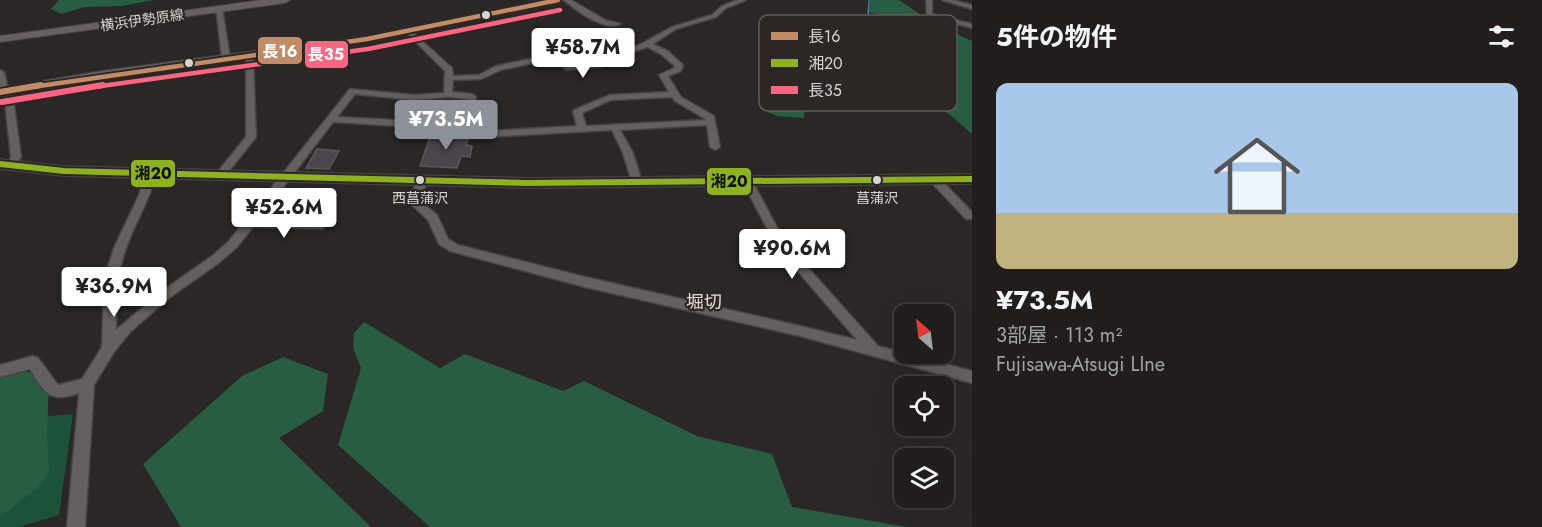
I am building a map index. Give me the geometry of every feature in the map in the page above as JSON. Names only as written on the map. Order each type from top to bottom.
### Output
[{"type":"main road","name":"横浜伊勢原線","points":[[219,9],[270,0]]},
{"type":"main road","name":"横浜伊勢原線","points":[[0,38],[285,0]]},
{"type":"main road","points":[[4,92],[107,74],[408,31],[558,0]]},
{"type":"main road","points":[[6,165],[64,171],[422,181],[972,179]]},
{"type":"street","points":[[567,0],[603,22],[618,24]]},
{"type":"street","points":[[450,78],[481,77],[499,68],[592,51],[625,55],[674,28],[714,16],[724,7],[742,0]]},
{"type":"street","points":[[945,0],[972,7]]},
{"type":"street","points":[[219,9],[226,58]]},
{"type":"street","points":[[957,22],[972,26]]},
{"type":"street","points":[[408,31],[448,70],[450,78],[448,93]]},
{"type":"street","points":[[648,44],[665,53],[679,65],[678,69],[663,75],[674,94],[682,102],[711,118],[715,147]]},
{"type":"street","points":[[221,174],[251,137],[249,55]]},
{"type":"street","points":[[556,56],[566,68],[598,65]]},
{"type":"street","points":[[0,72],[16,157],[6,165]]},
{"type":"street","points":[[76,527],[87,384],[109,348],[141,313],[216,259],[250,223],[353,91],[417,97],[441,96],[448,93],[472,97],[468,123],[471,132],[498,135],[712,122]]},
{"type":"street","points":[[583,130],[577,112],[606,99],[674,94]]},
{"type":"street","points":[[330,119],[433,125]]},
{"type":"street","points":[[615,128],[628,153],[637,182]]},
{"type":"street","points":[[109,348],[111,279],[126,233],[148,190],[151,173]]},
{"type":"street","points":[[935,180],[970,216]]},
{"type":"street","points":[[422,181],[414,202],[433,218],[441,237],[454,248],[585,282],[800,331],[972,377]]},
{"type":"street","points":[[747,181],[781,244],[875,352]]},
{"type":"street","points":[[250,223],[319,226]]},
{"type":"street","points":[[0,371],[33,362],[53,391],[60,394],[87,384]]},
{"type":"green space","points":[[59,0],[153,0],[122,6],[85,7],[61,14],[51,9]]},
{"type":"green space","points":[[870,0],[899,0],[921,15],[878,15],[869,12]]},
{"type":"green space","points":[[957,34],[972,41],[972,134],[943,111],[957,111]]},
{"type":"green space","points":[[765,111],[805,111],[804,118],[777,116]]},
{"type":"green space","points":[[364,322],[440,368],[465,354],[563,391],[584,381],[697,436],[772,454],[792,507],[907,527],[430,527],[338,445],[361,368],[353,347],[354,333]]},
{"type":"green space","points":[[283,357],[328,374],[323,411],[279,438],[371,527],[181,527],[143,464],[242,376]]},
{"type":"green space","points":[[18,371],[41,373],[49,381],[47,435],[49,473],[37,488],[0,517],[0,378]]},
{"type":"green space","points":[[73,414],[59,515],[19,527],[0,527],[0,420]]},
{"type":"building","points":[[448,133],[469,137],[466,145],[472,146],[470,157],[461,156],[457,168],[420,166],[431,134]]},
{"type":"building","points":[[317,149],[339,151],[329,169],[306,168]]},
{"type":"waterway","points":[[868,15],[869,0]]},
{"type":"transit line","name":"長16","points":[[0,92],[102,75],[367,39],[558,0]]},
{"type":"transit line","name":"長35","points":[[2,102],[104,85],[368,49],[560,10]]},
{"type":"transit line","name":"湘20","points":[[0,164],[64,171],[526,183],[972,179]]},
{"type":"place","name":"西菖蒲沢","points":[[420,180]]},
{"type":"place","name":"菖蒲沢","points":[[877,180]]},
{"type":"district","name":"堀切","points":[[704,302]]}]
